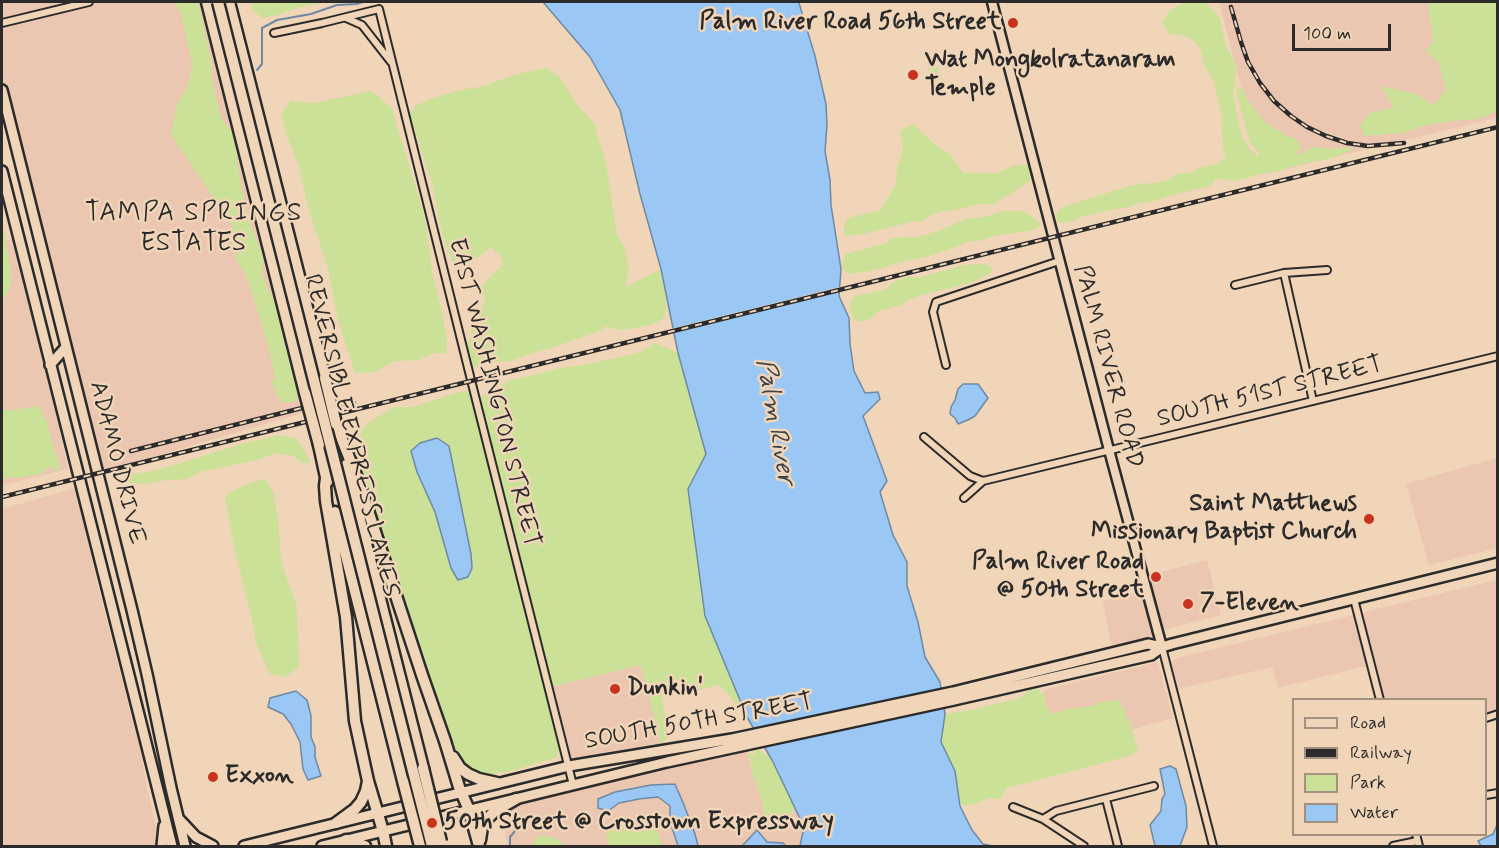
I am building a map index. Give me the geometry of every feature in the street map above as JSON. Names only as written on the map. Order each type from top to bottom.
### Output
[{"type":"highway","points":[[207,2],[420,846]]},
{"type":"highway","name":"REVERSIBLE EXPRESS LANES","points":[[218,2],[438,845]]},
{"type":"highway","points":[[229,2],[336,424],[469,810],[479,846]]},
{"type":"highway","points":[[341,439],[423,768],[438,845]]},
{"type":"highway","points":[[326,478],[326,501],[346,617],[355,721],[368,781],[386,846]]},
{"type":"highway","points":[[445,741],[463,771],[474,777],[497,783]]},
{"type":"highway","points":[[336,823],[356,809],[366,791],[368,781]]},
{"type":"highway","points":[[479,846],[482,827],[486,820],[495,811],[516,799]]},
{"type":"highway","points":[[346,840],[365,846]]},
{"type":"main road","name":"ADAMO DRIVE","points":[[2,90],[132,610],[185,846]]},
{"type":"main road","name":"ADAMO DRIVE","points":[[2,171],[172,846]]},
{"type":"main road","points":[[50,365],[66,347]]},
{"type":"main road","name":"SOUTH 50TH STREET","points":[[244,846],[569,766],[733,743],[954,696],[1149,644],[1162,646],[1497,563]]},
{"type":"main road","points":[[114,615],[132,610]]},
{"type":"main road","name":"SOUTH 50TH STREET","points":[[322,846],[667,762],[733,743]]},
{"type":"main road","points":[[162,846],[165,818]]},
{"type":"main road","points":[[178,818],[201,841],[213,846]]},
{"type":"street","points":[[2,23],[89,2]]},
{"type":"street","name":"PALM RIVER ROAD","points":[[992,2],[1213,846]]},
{"type":"street","name":"EAST WASHINGTON STREET","points":[[345,18],[379,9],[573,785]]},
{"type":"street","points":[[274,33],[345,18],[362,25],[393,65]]},
{"type":"street","points":[[946,365],[933,312],[936,302],[1059,261]]},
{"type":"street","points":[[1235,285],[1284,273],[1327,270]]},
{"type":"street","points":[[1284,273],[1313,400]]},
{"type":"street","name":"SOUTH 51ST STREET","points":[[983,481],[1497,356]]},
{"type":"street","points":[[924,437],[970,476],[983,481],[964,498]]},
{"type":"street","points":[[1354,599],[1380,698]]},
{"type":"street","points":[[1043,819],[1056,811],[1154,786]]},
{"type":"street","points":[[1106,799],[1118,846]]},
{"type":"street","points":[[1013,807],[1043,819],[1084,846]]},
{"type":"street","points":[[1393,846],[1417,841]]},
{"type":"shaded area","points":[[2,2],[206,2],[307,412],[101,472],[2,75]]},
{"type":"shaded area","points":[[1219,2],[1497,2],[1497,118],[1264,174]]},
{"type":"shaded area","points":[[17,238],[68,469],[2,485],[2,242]]},
{"type":"shaded area","points":[[1497,458],[1497,548],[1429,565],[1406,484]]},
{"type":"shaded area","points":[[76,488],[98,587],[142,757],[159,846],[2,846],[2,509]]},
{"type":"shaded area","points":[[1207,560],[1221,615],[1162,630],[1146,576]]},
{"type":"shaded area","points":[[1497,580],[1497,713],[1487,717],[1487,698],[1382,698],[1365,627],[1364,612]]},
{"type":"shaded area","points":[[1145,590],[1158,636],[1111,646],[1103,601]]},
{"type":"shaded area","points":[[1354,615],[1370,665],[1278,688],[1272,667],[1178,689],[1171,661],[1177,658]]},
{"type":"shaded area","points":[[1158,662],[1173,718],[1127,731],[1050,719],[1043,690]]},
{"type":"shaded area","points":[[641,665],[661,744],[568,765],[550,687]]},
{"type":"shaded area","points":[[738,743],[748,752],[763,804],[763,821],[789,816],[795,809],[804,827],[800,846],[767,842],[757,831],[742,846],[698,846],[675,785],[598,800],[597,806],[607,812],[620,802],[657,798],[669,806],[669,822],[677,846],[508,846],[497,803]]},
{"type":"green space","points":[[175,2],[198,2],[221,118],[237,139],[237,162],[247,216],[263,256],[262,274],[279,314],[298,393],[297,401],[284,403],[277,396],[272,382],[275,377],[268,345],[246,275],[236,259],[231,239],[233,226],[171,135],[177,104],[188,85],[192,64],[181,14]]},
{"type":"green space","points":[[251,2],[330,2],[300,7],[262,18],[252,9]]},
{"type":"green space","points":[[1185,2],[1207,2],[1220,18],[1225,44],[1236,65],[1233,95],[1241,134],[1249,149],[1258,156],[1261,155],[1250,143],[1237,96],[1238,86],[1264,121],[1297,140],[1301,149],[1295,153],[1301,154],[1312,147],[1353,149],[1333,158],[1276,172],[1234,181],[1216,179],[1210,186],[1081,217],[1070,222],[1058,223],[1056,215],[1066,206],[1129,186],[1166,181],[1179,173],[1191,173],[1201,167],[1217,164],[1226,157],[1223,147],[1221,112],[1214,82],[1204,64],[1200,48],[1193,40],[1183,35],[1169,34],[1162,22],[1169,11]]},
{"type":"green space","points":[[1428,2],[1497,2],[1497,111],[1482,118],[1426,125],[1403,133],[1364,136],[1360,125],[1371,112],[1394,108],[1381,86],[1416,94],[1434,105],[1446,90],[1439,63],[1426,51],[1433,41]]},
{"type":"green space","points":[[937,66],[941,80],[932,82],[928,68]]},
{"type":"green space","points":[[546,68],[560,77],[576,104],[594,123],[606,163],[616,233],[625,249],[629,269],[625,287],[661,269],[667,309],[662,320],[652,324],[617,330],[606,326],[600,331],[511,361],[493,362],[473,367],[467,343],[472,335],[469,324],[480,315],[485,301],[482,285],[503,264],[500,255],[491,247],[479,257],[466,261],[452,261],[439,220],[433,187],[410,114],[415,106],[432,98]]},
{"type":"green space","points":[[371,91],[392,108],[425,219],[432,272],[447,343],[446,353],[434,353],[418,360],[395,361],[375,372],[355,373],[337,317],[329,272],[307,204],[299,166],[281,114],[291,101],[314,103]]},
{"type":"green space","points":[[913,124],[939,148],[950,154],[963,173],[998,173],[1014,165],[1029,165],[1030,181],[994,204],[981,204],[944,211],[932,214],[922,222],[915,221],[864,234],[844,236],[844,226],[848,218],[879,211],[883,207],[896,183],[897,167],[903,150],[900,131]]},
{"type":"green space","points":[[1001,211],[1021,211],[1039,222],[1040,226],[1034,230],[994,236],[979,241],[968,241],[926,257],[875,270],[851,274],[843,270],[842,262],[846,254],[887,243],[891,239],[918,237],[965,219],[989,216]]},
{"type":"green space","points":[[2,222],[11,282],[7,295],[2,299]]},
{"type":"green space","points":[[984,264],[992,268],[991,273],[970,283],[915,297],[903,304],[877,312],[870,319],[857,322],[852,316],[849,304],[854,296],[885,290],[890,284],[905,277],[920,277],[964,265]]},
{"type":"green space","points":[[655,343],[678,353],[706,455],[688,489],[720,648],[747,717],[718,685],[689,692],[683,679],[674,682],[662,700],[669,737],[661,744],[641,665],[550,687],[480,397],[510,380],[638,353]]},
{"type":"green space","points":[[473,391],[559,748],[557,757],[512,771],[492,774],[478,773],[468,769],[444,729],[350,452],[366,424],[394,407],[412,407],[459,392]]},
{"type":"green space","points":[[39,406],[47,423],[60,465],[57,472],[50,466],[41,474],[7,477],[2,481],[2,410]]},
{"type":"green space","points":[[279,435],[297,439],[311,463],[301,463],[294,456],[275,453],[257,460],[200,472],[187,479],[144,484],[128,483],[126,475],[153,471]]},
{"type":"green space","points":[[265,479],[274,494],[281,562],[296,604],[299,667],[285,677],[270,674],[256,643],[225,496],[234,490]]},
{"type":"green space","points":[[1036,685],[1042,695],[1043,690],[1047,708],[1053,714],[1067,709],[1119,700],[1131,726],[1138,751],[1133,755],[1007,788],[1000,799],[989,798],[972,805],[963,805],[959,801],[955,771],[941,742],[945,714],[1020,698]]},
{"type":"green space","points":[[756,749],[769,756],[795,809],[789,816],[776,821],[763,821],[763,804],[748,752],[754,755]]},
{"type":"green space","points":[[644,821],[657,829],[662,846],[608,846],[606,834],[611,828]]},
{"type":"green space","points":[[538,836],[550,836],[562,842],[563,846],[531,846]]},
{"type":"water","name":"Palm River","points":[[543,2],[799,3],[826,104],[825,151],[841,269],[839,296],[849,318],[854,371],[865,393],[878,392],[880,399],[863,416],[887,481],[880,492],[893,535],[907,562],[907,586],[918,622],[925,657],[940,682],[945,714],[941,742],[955,771],[960,806],[972,830],[983,844],[993,846],[800,846],[804,827],[772,760],[747,717],[705,616],[688,489],[706,454],[678,353],[661,269],[620,110],[590,57]]},
{"type":"water","points":[[963,384],[978,384],[988,398],[975,416],[958,424],[950,414],[958,389]]},
{"type":"water","points":[[437,438],[449,446],[471,554],[472,568],[468,577],[458,580],[451,568],[435,512],[417,472],[411,451],[420,443]]},
{"type":"water","points":[[296,691],[307,700],[311,716],[311,737],[321,776],[308,780],[303,769],[300,742],[291,724],[283,714],[268,707],[270,698]]},
{"type":"water","points":[[1170,766],[1176,769],[1186,806],[1187,827],[1180,846],[1155,846],[1150,825],[1161,811],[1165,794],[1160,769]]},
{"type":"water","points":[[675,784],[698,846],[678,846],[670,822],[670,806],[658,797],[619,803],[608,811],[598,808],[598,799],[615,792],[651,785]]},
{"type":"water","points":[[1497,825],[1497,846],[1481,846],[1478,841],[1493,834]]},
{"type":"water","points":[[757,830],[767,842],[783,843],[786,846],[742,846]]},
{"type":"pier","points":[[843,286],[842,291],[671,333],[670,329]]},
{"type":"waterway","points":[[257,70],[262,64],[262,28],[277,20],[311,14],[337,5],[363,2]]},
{"type":"waterway","points":[[510,846],[510,837],[522,823],[560,816]]},
{"type":"railway","points":[[1231,7],[1248,62],[1274,101],[1291,116],[1307,127],[1347,143],[1368,146],[1404,143]]},
{"type":"railway","points":[[2,497],[1498,127]]},
{"type":"railway","points":[[131,451],[302,408],[354,403]]},
{"type":"place","name":"Palm River Road 56th Street","points":[[1013,23]]},
{"type":"place","name":"Wat Mongkolratanaram Temple","points":[[913,75]]},
{"type":"place","name":"Saint Matthews Missionary Baptist Church","points":[[1369,519]]},
{"type":"place","name":"Palm River Road @ 50th Street","points":[[1156,577]]},
{"type":"place","name":"7-Eleven","points":[[1188,604]]},
{"type":"place","name":"Dunkin'","points":[[615,689]]},
{"type":"place","name":"Exxon","points":[[213,777]]},
{"type":"place","name":"50th Street @ Crosstown Expressway","points":[[432,823]]},
{"type":"district","name":"TAMPA SPRINGS ESTATES","points":[[194,230]]}]
